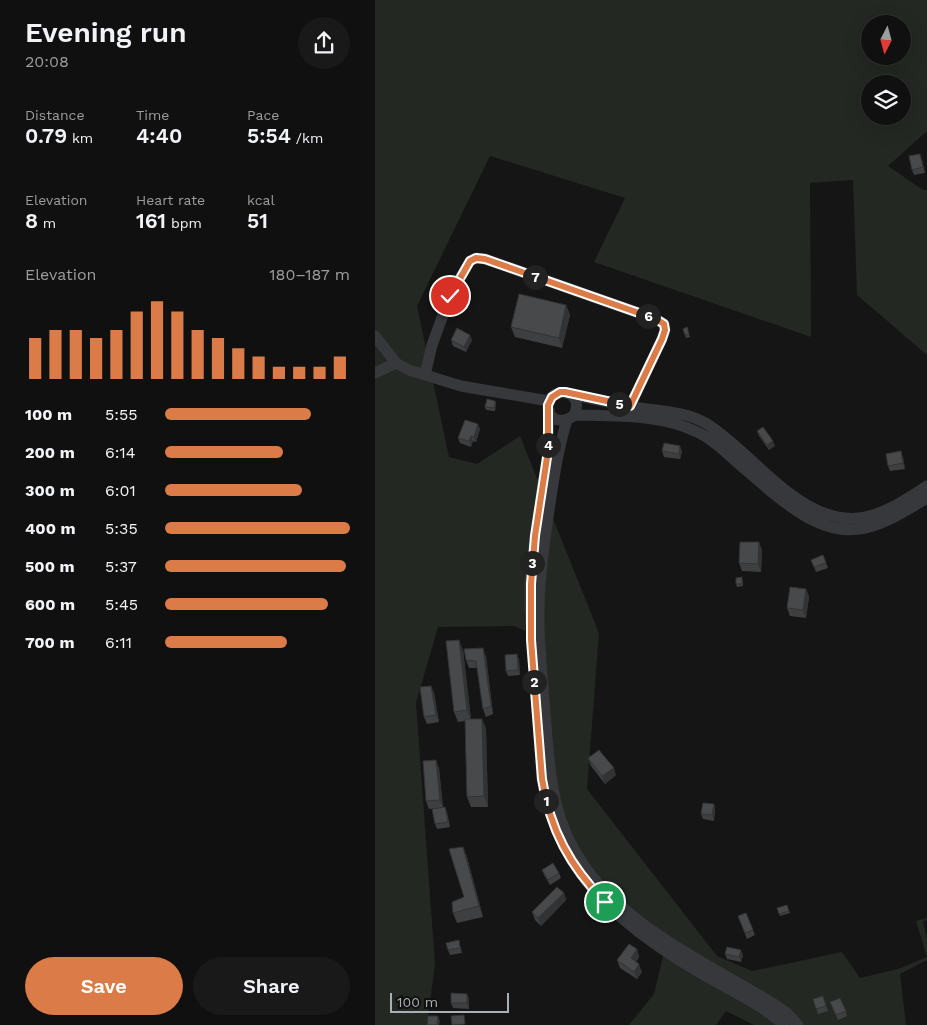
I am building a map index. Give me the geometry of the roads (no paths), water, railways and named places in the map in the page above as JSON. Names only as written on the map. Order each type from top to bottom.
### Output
[{"type":"street","points":[[425,375],[432,345],[450,296],[470,261],[476,258],[485,259],[656,319],[664,324],[665,330],[662,339],[630,406]]},
{"type":"street","points":[[375,336],[396,363],[409,370],[461,386],[549,405]]},
{"type":"street","points":[[375,373],[396,363]]},
{"type":"street","points":[[784,1025],[753,1002],[698,972],[632,928],[589,885],[576,869],[552,821],[542,779],[530,609],[535,536],[548,451],[549,405],[552,397],[560,392],[686,415],[707,424],[807,506],[827,514],[851,519],[868,517],[886,510],[927,486]]},
{"type":"street","points":[[569,394],[573,397],[577,406],[571,418],[556,465],[542,557],[539,624],[550,767],[555,803],[560,820],[571,846],[586,868],[603,888],[643,924],[674,946],[774,1004],[799,1025]]},
{"type":"street","points":[[549,405],[550,414],[558,420],[571,418],[648,419],[677,423],[699,432],[804,516],[833,527],[850,530],[865,528],[893,518],[927,498]]}]
